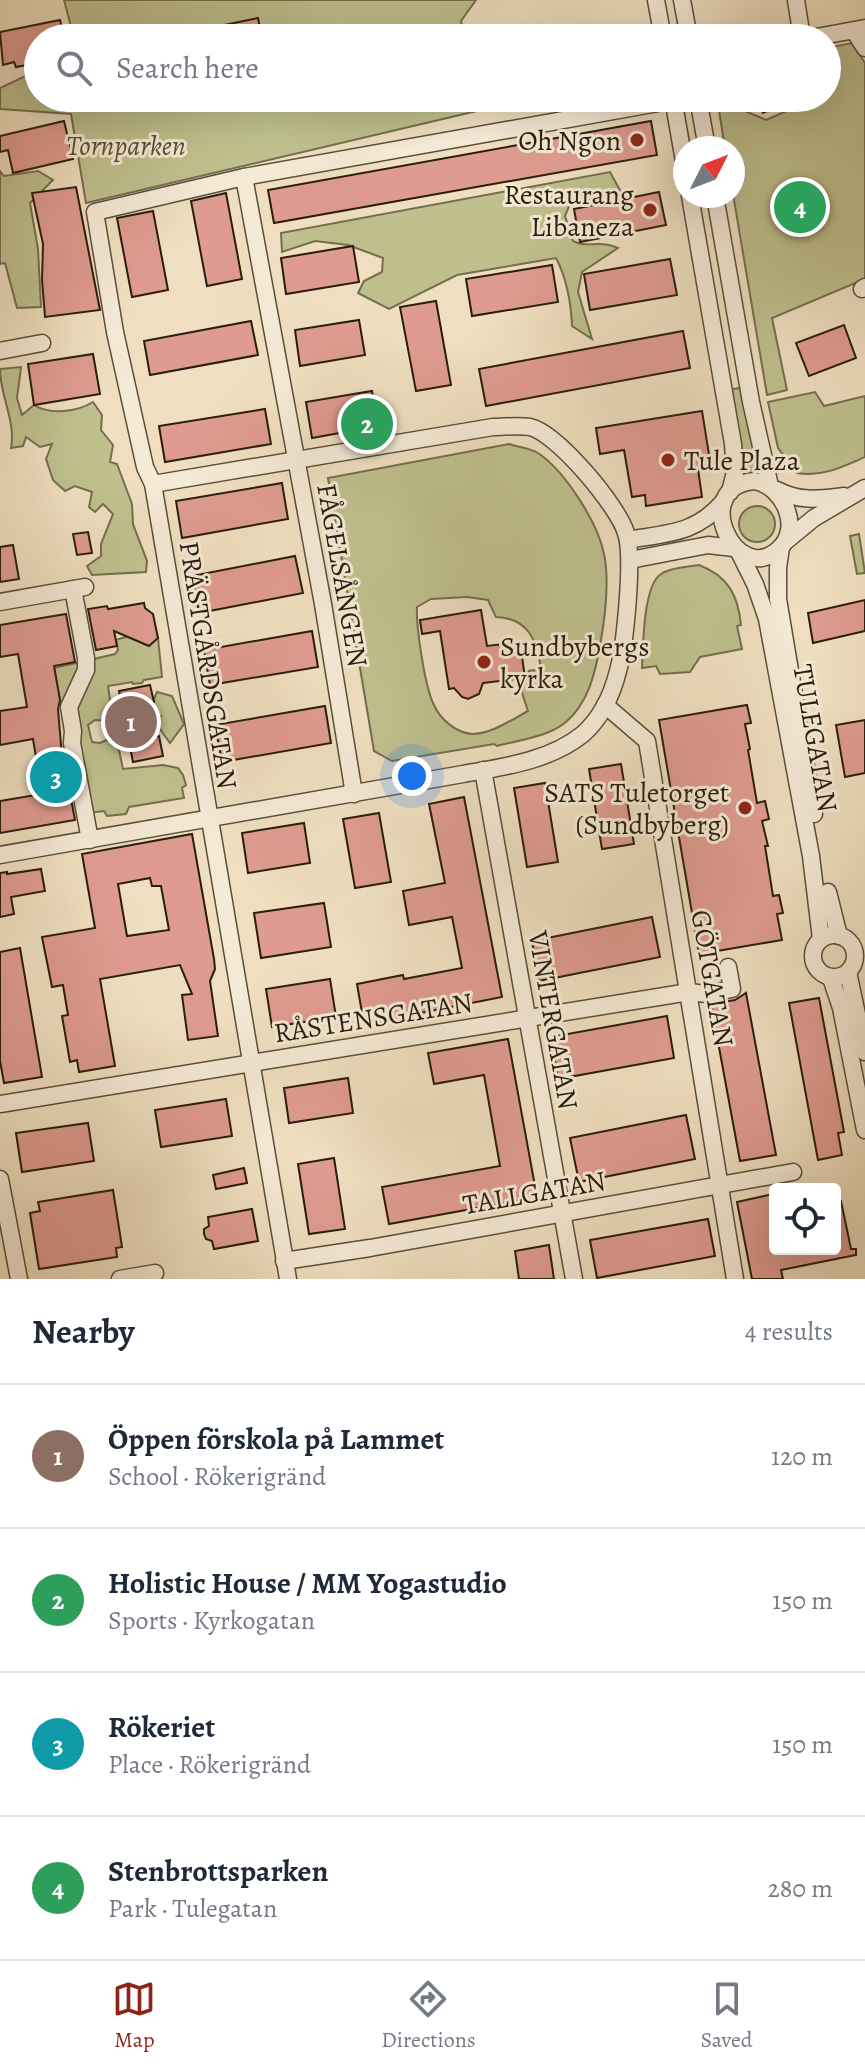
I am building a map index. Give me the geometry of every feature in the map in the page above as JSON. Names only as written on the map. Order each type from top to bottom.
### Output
[{"type":"street","points":[[656,0],[660,24]]},
{"type":"street","points":[[682,0],[686,24]]},
{"type":"street","points":[[796,0],[800,24]]},
{"type":"street","points":[[859,29],[865,48]]},
{"type":"street","name":"PRÄSTGÅRDSGATAN","points":[[288,1279],[153,484],[145,467],[115,332],[95,212],[244,177],[606,112]]},
{"type":"street","points":[[679,112],[682,136]]},
{"type":"street","points":[[701,112],[705,136]]},
{"type":"street","name":"FÅGELSÅNGEN","points":[[244,177],[354,794]]},
{"type":"street","points":[[692,208],[733,444],[735,472],[723,524],[737,550]]},
{"type":"street","points":[[717,208],[751,402],[773,487],[784,502],[788,519],[784,544]]},
{"type":"street","points":[[0,351],[42,343]]},
{"type":"street","points":[[0,855],[483,770],[554,752],[582,734],[595,722],[605,705],[619,669],[630,560],[628,540],[622,522],[571,456],[547,435],[531,427],[493,427],[153,484]]},
{"type":"street","points":[[628,540],[696,526],[746,482],[755,481],[792,498],[809,500],[857,492]]},
{"type":"street","points":[[630,560],[708,545],[756,557],[774,553],[804,525],[857,492]]},
{"type":"street","name":"TULEGATAN","points":[[784,544],[778,568],[778,599],[808,811]]},
{"type":"street","name":"TULEGATAN","points":[[737,550],[755,584],[767,619],[830,908],[839,936],[860,952],[848,972]]},
{"type":"street","points":[[0,602],[79,588],[86,670],[69,707],[72,743],[90,840]]},
{"type":"street","name":"GÖTGATAN","points":[[605,705],[647,741],[735,1279]]},
{"type":"street","name":"VINTERGATAN","points":[[483,770],[574,1279]]},
{"type":"street","name":"TULEGATAN","points":[[816,855],[821,939],[815,946],[813,960],[817,970],[831,978],[841,1008],[865,1130]]},
{"type":"street","points":[[821,939],[839,936]]},
{"type":"street","name":"RÅSTENSGATAN","points":[[0,1104],[528,1017],[689,992],[707,994],[732,989],[728,967]]},
{"type":"street","points":[[831,978],[848,972],[865,1052]]},
{"type":"street","name":"TALLGATAN","points":[[284,1261],[793,1172]]},
{"type":"street","points":[[0,1179],[19,1279]]},
{"type":"street","points":[[120,1279],[155,1273]]},
{"type":"green space","points":[[64,0],[476,0],[462,24],[70,24]]},
{"type":"green space","points":[[852,43],[865,63],[865,279],[772,318],[787,390],[767,395],[735,208],[745,208],[745,136],[723,136],[719,112],[747,112],[766,120],[784,112],[841,112],[841,45]]},
{"type":"green space","name":"Tornparken","points":[[24,77],[24,111],[0,109],[0,88]]},
{"type":"green space","name":"Tornparken","points":[[43,112],[473,112],[86,203],[71,114]]},
{"type":"green space","points":[[0,171],[4,176],[38,171],[53,180],[30,203],[38,249],[41,307],[17,308],[5,263],[0,264]]},
{"type":"green space","points":[[610,172],[621,192],[570,204],[565,216],[573,241],[618,248],[582,272],[578,292],[592,339],[572,326],[568,291],[556,258],[457,275],[389,309],[358,293],[364,281],[382,272],[383,258],[348,245],[315,241],[282,252],[281,233]]},
{"type":"green space","points":[[21,367],[17,398],[22,415],[34,405],[64,411],[93,402],[102,415],[101,430],[113,445],[110,462],[117,464],[132,504],[133,524],[147,561],[146,572],[92,575],[87,566],[101,556],[101,544],[113,514],[103,504],[95,512],[89,507],[92,492],[75,486],[65,491],[53,480],[46,459],[52,444],[40,447],[26,437],[23,446],[11,448],[11,428],[0,369]]},
{"type":"green space","points":[[740,388],[759,476],[741,480],[727,390]]},
{"type":"green space","points":[[815,392],[824,406],[865,396],[865,457],[824,472],[797,473],[778,448],[768,402]]},
{"type":"green space","points":[[509,444],[535,451],[548,461],[588,513],[601,541],[606,565],[604,624],[598,657],[589,687],[574,714],[551,731],[497,746],[494,744],[392,761],[374,751],[328,478]],"holes":[[[467,597],[488,600],[496,617],[516,621],[529,632],[541,669],[529,671],[521,690],[528,711],[494,729],[472,734],[449,724],[434,705],[422,657],[417,607],[431,599]]]},
{"type":"green space","points":[[757,506],[769,512],[775,524],[769,536],[757,542],[745,536],[739,524],[745,512]]},
{"type":"green space","points":[[859,534],[865,573],[857,574],[850,536]]},
{"type":"green space","points":[[699,565],[717,575],[730,588],[740,614],[741,625],[737,626],[742,649],[700,657],[690,672],[660,674],[656,666],[642,668],[647,603],[655,580],[670,570]]},
{"type":"green space","points":[[132,635],[158,638],[162,677],[142,683],[108,686],[113,721],[95,720],[88,725],[92,742],[100,743],[116,736],[123,769],[163,765],[178,768],[186,785],[182,788],[184,798],[129,807],[126,814],[107,816],[104,811],[89,813],[66,734],[54,668],[115,654],[118,650],[116,640]]},
{"type":"green space","points":[[157,692],[172,696],[184,724],[170,743],[157,725],[161,716],[156,717],[150,708]]},
{"type":"building","points":[[258,18],[259,24],[229,24]]},
{"type":"building","points":[[60,20],[61,24],[40,24]]},
{"type":"building","points":[[24,27],[24,66],[16,67],[14,62],[3,65],[0,32]]},
{"type":"building","points":[[64,121],[73,159],[13,173],[8,150],[0,152],[0,136]]},
{"type":"building","points":[[651,121],[657,155],[274,223],[268,190]]},
{"type":"building","points":[[76,187],[100,310],[45,317],[43,244],[32,193]]},
{"type":"building","points":[[659,192],[666,225],[580,242],[574,209]]},
{"type":"building","points":[[226,193],[242,279],[207,286],[191,201]]},
{"type":"building","points":[[153,211],[168,290],[132,297],[117,218]]},
{"type":"building","points":[[353,246],[359,282],[286,294],[281,258]]},
{"type":"building","points":[[670,259],[677,295],[590,310],[584,274]]},
{"type":"building","points":[[552,265],[558,302],[472,316],[466,279]]},
{"type":"building","points":[[436,301],[451,385],[416,391],[400,307]]},
{"type":"building","points":[[359,320],[365,355],[300,366],[295,330]]},
{"type":"building","points":[[251,321],[258,355],[150,375],[144,341]]},
{"type":"building","points":[[844,325],[856,358],[809,376],[796,343]]},
{"type":"building","points":[[683,331],[690,368],[486,406],[479,369]]},
{"type":"building","points":[[93,354],[100,394],[34,405],[28,364]]},
{"type":"building","points":[[372,391],[378,426],[312,438],[306,402]]},
{"type":"building","points":[[265,409],[271,444],[165,462],[159,426]]},
{"type":"building","name":"Tule Plaza","points":[[702,411],[711,467],[698,469],[702,497],[646,506],[645,495],[632,497],[624,450],[600,454],[596,428]]},
{"type":"building","points":[[282,483],[288,519],[182,538],[176,501]]},
{"type":"building","points":[[88,532],[92,553],[77,555],[73,534]]},
{"type":"building","points":[[13,545],[19,579],[0,582],[0,547]]},
{"type":"building","points":[[295,556],[303,593],[199,613],[192,576]]},
{"type":"building","points":[[865,600],[865,631],[813,643],[808,613]]},
{"type":"building","points":[[144,603],[153,614],[158,638],[149,646],[114,631],[117,646],[96,650],[88,609]]},
{"type":"building","name":"Sundbybergs kyrka","points":[[481,610],[487,646],[520,642],[525,678],[483,683],[479,694],[468,699],[454,688],[449,689],[440,631],[422,634],[420,620]]},
{"type":"building","points":[[66,614],[75,662],[54,666],[60,700],[61,745],[75,820],[0,833],[0,801],[42,794],[33,739],[0,745],[0,711],[27,707],[18,654],[0,657],[0,625]]},
{"type":"building","points":[[312,631],[318,667],[210,685],[204,650]]},
{"type":"building","points":[[150,685],[154,702],[145,704],[152,737],[159,736],[163,756],[133,762],[119,691]]},
{"type":"building","points":[[747,705],[751,723],[745,724],[748,750],[757,803],[765,801],[769,819],[762,821],[773,896],[779,895],[783,913],[777,914],[782,940],[699,954],[659,720]]},
{"type":"building","points":[[325,706],[331,743],[222,762],[215,725]]},
{"type":"building","points":[[865,720],[865,773],[845,777],[836,725]]},
{"type":"building","points":[[621,764],[634,844],[602,849],[589,769]]},
{"type":"building","points":[[545,783],[558,862],[527,867],[514,788]]},
{"type":"building","points":[[464,797],[502,997],[364,1024],[357,984],[462,968],[452,917],[409,925],[403,891],[445,883],[429,804]]},
{"type":"building","points":[[379,813],[391,882],[355,888],[343,819]]},
{"type":"building","points":[[304,823],[310,863],[248,873],[242,833]]},
{"type":"building","points":[[192,834],[214,959],[215,969],[210,981],[218,1036],[188,1040],[182,995],[192,994],[180,965],[100,979],[115,1066],[79,1072],[77,1060],[70,1062],[62,1016],[68,1015],[63,985],[52,987],[42,937],[95,928],[82,854]],"holes":[[[150,878],[152,886],[161,886],[169,930],[127,936],[118,884]]]},
{"type":"building","points":[[41,869],[45,891],[11,897],[14,914],[0,917],[0,873]]},
{"type":"building","points":[[324,903],[331,947],[261,958],[254,913]]},
{"type":"building","points":[[652,917],[660,957],[539,981],[532,941]]},
{"type":"building","points":[[20,948],[42,1077],[4,1083],[0,1061],[0,952]]},
{"type":"building","points":[[330,979],[336,1017],[272,1027],[266,989]]},
{"type":"building","points":[[746,993],[776,1155],[740,1161],[711,1004],[735,1000]]},
{"type":"building","points":[[819,998],[844,1132],[838,1133],[842,1155],[818,1160],[789,1003]]},
{"type":"building","points":[[667,1016],[674,1058],[558,1079],[551,1037]]},
{"type":"building","points":[[508,1039],[537,1197],[389,1224],[382,1187],[500,1166],[484,1075],[434,1084],[428,1053]]},
{"type":"building","points":[[348,1078],[353,1113],[289,1123],[284,1088]]},
{"type":"building","points":[[226,1099],[232,1136],[161,1147],[155,1110]]},
{"type":"building","points":[[686,1115],[695,1159],[579,1182],[570,1138]]},
{"type":"building","points":[[88,1123],[94,1161],[22,1172],[16,1133]]},
{"type":"building","points":[[334,1158],[345,1229],[309,1234],[298,1164]]},
{"type":"building","points":[[244,1168],[247,1183],[216,1189],[213,1175]]},
{"type":"building","points":[[113,1190],[122,1247],[116,1248],[117,1257],[39,1269],[30,1213],[40,1211],[38,1202]]},
{"type":"building","points":[[769,1195],[769,1255],[841,1255],[841,1201],[851,1249],[856,1249],[856,1255],[781,1270],[783,1279],[752,1279],[737,1202]]},
{"type":"building","points":[[252,1209],[258,1241],[214,1249],[212,1241],[206,1239],[204,1234],[204,1229],[209,1226],[208,1217]]},
{"type":"building","points":[[708,1219],[715,1256],[597,1278],[590,1240]]},
{"type":"building","points":[[549,1245],[554,1279],[519,1279],[515,1251]]},
{"type":"place","name":"Oh Ngon","points":[[637,140]]},
{"type":"place","name":"Stenbrottsparken","points":[[800,207]]},
{"type":"place","name":"Restaurang Libaneza","points":[[650,210]]},
{"type":"place","name":"Holistic House / MM Yogastudio","points":[[367,424]]},
{"type":"place","name":"Tule Plaza","points":[[668,460]]},
{"type":"place","name":"Sundbybergs kyrka","points":[[484,662]]},
{"type":"place","name":"Öppen förskola på Lammet","points":[[131,722]]},
{"type":"place","name":"Rökeriet","points":[[56,777]]},
{"type":"place","name":"SATS Tuletorget (Sundbyberg)","points":[[745,808]]}]
